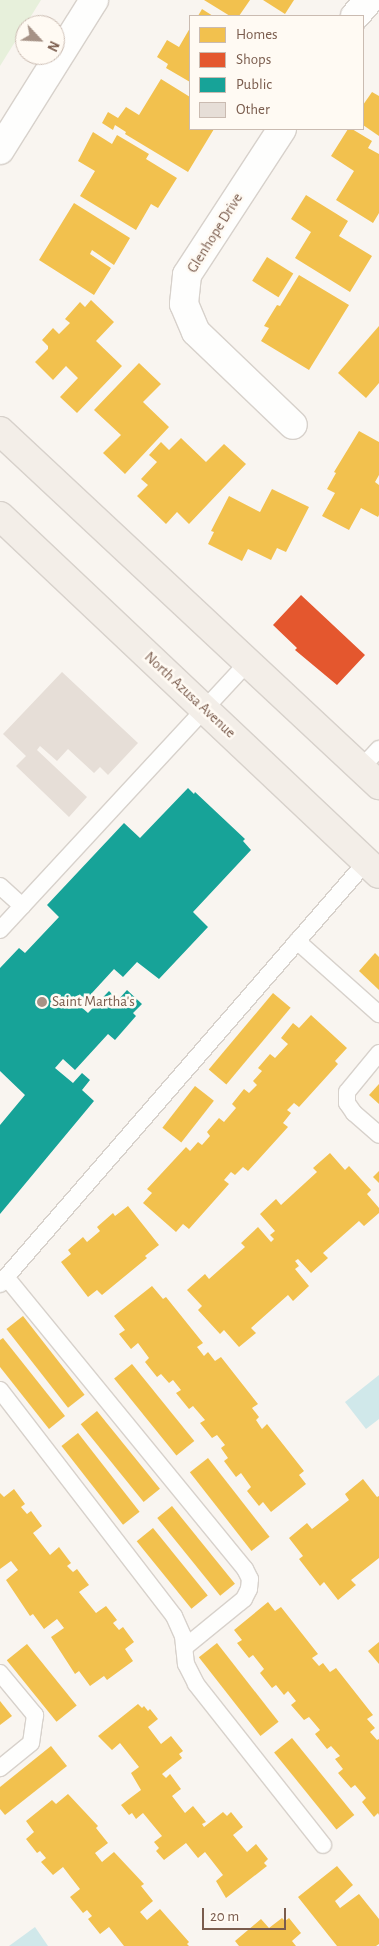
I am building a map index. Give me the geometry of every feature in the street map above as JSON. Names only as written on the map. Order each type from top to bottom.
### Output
[{"type":"main road","points":[[0,431],[247,663],[373,768]]},
{"type":"main road","name":"North Azusa Avenue","points":[[0,516],[372,868]]},
{"type":"street","points":[[0,150],[94,0]]},
{"type":"street","points":[[356,15],[369,0]]},
{"type":"street","name":"Glenhope Drive","points":[[281,130],[187,275],[184,304],[196,332],[293,425]]},
{"type":"lane","points":[[0,930],[247,663]]},
{"type":"lane","points":[[184,1648],[244,1599],[249,1589],[250,1579],[245,1569],[3,1280],[297,941],[372,868]]},
{"type":"lane","points":[[0,886],[22,906]]},
{"type":"lane","points":[[297,941],[379,1014]]},
{"type":"lane","points":[[379,1053],[347,1092],[347,1103],[354,1113],[379,1135]]},
{"type":"lane","points":[[0,1390],[174,1616],[183,1636],[186,1664],[196,1684],[323,1845]]},
{"type":"lane","points":[[0,1673],[35,1716],[31,1743],[0,1768]]},
{"type":"green space","points":[[0,0],[41,0],[32,15],[15,15],[15,42],[0,66]]},
{"type":"water","points":[[379,1375],[379,1419],[366,1429],[345,1402]]},
{"type":"water","points":[[35,1927],[48,1946],[9,1946]]},
{"type":"building: Homes","points":[[204,0],[250,0],[240,15],[228,15]]},
{"type":"building: Homes","points":[[263,0],[294,0],[285,14]]},
{"type":"building: Homes","points":[[202,9],[211,15],[199,15]]},
{"type":"building: Homes","points":[[189,30],[189,81],[166,68],[168,64],[157,57],[167,40],[179,47]]},
{"type":"building: Homes","points":[[161,79],[189,96],[189,130],[213,130],[188,172],[125,134],[126,132],[115,125],[113,130],[102,123],[108,112],[118,118],[126,107],[139,115]]},
{"type":"building: Homes","points":[[372,92],[379,96],[379,136],[364,126],[364,104]]},
{"type":"building: Homes","points":[[347,130],[354,130],[372,141],[368,148],[379,154],[379,213],[373,223],[336,200],[354,171],[331,156]]},
{"type":"building: Homes","points":[[93,132],[112,144],[117,135],[149,154],[146,159],[177,178],[158,208],[151,204],[136,230],[80,196],[95,171],[78,161]]},
{"type":"building: Homes","points":[[306,195],[348,221],[339,236],[372,256],[350,292],[295,258],[311,232],[291,219]]},
{"type":"building: Homes","points":[[74,203],[130,238],[114,265],[92,250],[90,254],[111,268],[94,295],[39,260]]},
{"type":"building: Homes","points":[[267,257],[293,273],[278,297],[252,281]]},
{"type":"building: Homes","points":[[299,275],[349,305],[309,370],[261,341],[269,328],[264,326],[277,305],[280,306]]},
{"type":"building: Homes","points":[[91,300],[114,322],[96,341],[122,366],[77,413],[60,397],[78,378],[66,366],[53,380],[35,362],[48,349],[48,346],[42,340],[53,328],[59,334],[70,323],[65,319],[80,302],[85,307]]},
{"type":"building: Homes","points":[[379,326],[379,383],[366,398],[338,373]]},
{"type":"building: Homes","points":[[139,363],[161,384],[143,402],[169,427],[125,474],[103,453],[121,435],[94,410]]},
{"type":"building: Homes","points":[[359,431],[379,442],[379,475],[375,482],[379,485],[379,515],[378,517],[361,508],[349,530],[322,516],[335,493],[327,489],[336,473],[334,472]]},
{"type":"building: Homes","points":[[181,438],[206,462],[224,444],[246,464],[189,524],[177,512],[166,524],[137,496],[148,485],[141,479],[157,462],[149,455],[161,442],[169,450]]},
{"type":"building: Homes","points":[[272,489],[309,507],[286,552],[277,548],[271,560],[248,549],[242,561],[208,544],[214,532],[211,531],[229,496],[260,512]]},
{"type":"building: Homes","points":[[375,953],[379,957],[379,990],[359,971]]},
{"type":"building: Homes","points":[[273,993],[291,1008],[226,1084],[209,1070]]},
{"type":"building: Homes","points":[[311,1015],[347,1048],[335,1061],[338,1064],[299,1107],[294,1103],[287,1110],[291,1113],[283,1123],[288,1127],[248,1171],[243,1167],[235,1175],[231,1172],[224,1180],[229,1184],[189,1229],[183,1224],[176,1232],[143,1203],[152,1193],[147,1189],[186,1147],[190,1151],[198,1142],[202,1145],[210,1136],[207,1132],[219,1118],[224,1122],[236,1108],[232,1104],[244,1089],[249,1093],[257,1085],[253,1081],[262,1071],[258,1068],[270,1054],[275,1058],[288,1044],[281,1038],[293,1023],[299,1028]]},
{"type":"building: Homes","points":[[379,1084],[379,1104],[369,1095]]},
{"type":"building: Homes","points":[[195,1086],[214,1101],[181,1143],[162,1128]]},
{"type":"building: Homes","points":[[330,1153],[345,1170],[349,1166],[371,1190],[367,1194],[379,1208],[379,1213],[364,1226],[359,1221],[323,1253],[328,1258],[311,1273],[298,1259],[295,1261],[299,1266],[295,1269],[309,1286],[293,1301],[288,1295],[251,1328],[256,1333],[239,1347],[224,1330],[220,1334],[198,1310],[202,1306],[187,1290],[205,1274],[209,1279],[245,1247],[241,1243],[258,1227],[271,1242],[274,1239],[270,1235],[275,1231],[260,1214],[276,1199],[281,1205],[317,1172],[313,1168]]},
{"type":"building: Homes","points":[[379,1171],[379,1183],[373,1177]]},
{"type":"building: Homes","points":[[128,1206],[159,1245],[145,1256],[147,1258],[102,1295],[97,1290],[88,1297],[61,1262],[71,1254],[68,1250],[83,1237],[87,1242],[100,1231],[97,1227],[113,1213],[115,1216]]},
{"type":"building: Homes","points":[[152,1286],[163,1299],[166,1297],[203,1343],[197,1347],[204,1356],[208,1352],[215,1361],[221,1357],[258,1404],[252,1408],[259,1417],[256,1420],[262,1429],[267,1424],[304,1471],[299,1475],[306,1484],[271,1512],[263,1502],[259,1506],[247,1491],[251,1487],[241,1473],[236,1477],[224,1461],[228,1458],[221,1448],[225,1445],[217,1435],[212,1438],[200,1423],[205,1420],[193,1406],[189,1409],[176,1393],[181,1390],[173,1380],[169,1383],[161,1374],[157,1377],[145,1362],[149,1358],[138,1343],[131,1349],[119,1334],[125,1330],[114,1316]]},
{"type":"building: Homes","points":[[23,1316],[85,1395],[68,1408],[6,1329]]},
{"type":"building: Homes","points":[[3,1338],[65,1416],[49,1429],[0,1367],[0,1340]]},
{"type":"building: Homes","points":[[132,1364],[194,1441],[176,1455],[114,1378]]},
{"type":"building: Homes","points":[[97,1411],[160,1489],[144,1502],[81,1424]]},
{"type":"building: Homes","points":[[78,1433],[140,1512],[123,1525],[61,1446]]},
{"type":"building: Homes","points":[[208,1458],[270,1537],[251,1551],[190,1472]]},
{"type":"building: Homes","points":[[363,1479],[377,1497],[379,1496],[379,1558],[351,1580],[356,1585],[338,1600],[324,1582],[320,1586],[299,1559],[303,1556],[289,1538],[307,1523],[312,1529],[349,1500],[345,1494]]},
{"type":"building: Homes","points":[[14,1489],[25,1504],[21,1507],[27,1514],[31,1511],[42,1526],[33,1533],[50,1555],[59,1547],[71,1563],[67,1566],[73,1572],[77,1569],[89,1585],[79,1592],[96,1613],[106,1606],[117,1620],[113,1623],[119,1630],[123,1627],[134,1642],[125,1649],[133,1661],[107,1680],[104,1676],[90,1686],[79,1671],[75,1674],[51,1637],[64,1628],[57,1619],[44,1629],[33,1614],[30,1616],[6,1580],[18,1570],[11,1561],[0,1569],[0,1493],[4,1497]]},
{"type":"building: Homes","points":[[172,1506],[235,1584],[220,1596],[157,1518]]},
{"type":"building: Homes","points":[[153,1528],[208,1596],[191,1609],[137,1541]]},
{"type":"building: Homes","points":[[268,1602],[275,1611],[281,1607],[318,1654],[312,1658],[319,1666],[323,1663],[330,1672],[336,1668],[373,1715],[367,1719],[375,1728],[370,1732],[377,1740],[379,1739],[379,1815],[378,1813],[374,1817],[362,1802],[366,1798],[355,1785],[351,1788],[338,1773],[343,1769],[335,1759],[340,1756],[331,1746],[327,1749],[315,1734],[320,1730],[309,1717],[304,1720],[291,1705],[296,1701],[288,1691],[284,1695],[276,1685],[272,1688],[260,1673],[264,1669],[253,1655],[249,1658],[237,1643],[242,1640],[234,1630]]},
{"type":"building: Homes","points":[[379,1642],[379,1664],[368,1651]]},
{"type":"building: Homes","points":[[217,1643],[279,1722],[260,1736],[199,1657]]},
{"type":"building: Homes","points":[[27,1644],[77,1705],[57,1722],[7,1660]]},
{"type":"building: Homes","points":[[0,1701],[12,1716],[0,1725]]},
{"type":"building: Homes","points":[[138,1704],[142,1708],[144,1706],[148,1711],[150,1709],[158,1719],[148,1727],[161,1744],[171,1736],[183,1751],[179,1754],[182,1758],[162,1774],[166,1778],[170,1774],[181,1789],[172,1796],[185,1813],[193,1806],[206,1822],[202,1824],[204,1827],[223,1812],[227,1816],[231,1812],[243,1827],[233,1835],[247,1852],[256,1844],[268,1859],[264,1863],[267,1866],[226,1898],[216,1881],[223,1875],[205,1852],[198,1858],[186,1843],[164,1860],[156,1851],[159,1848],[154,1842],[162,1836],[143,1813],[136,1819],[132,1813],[129,1815],[121,1805],[141,1790],[131,1773],[139,1767],[120,1743],[112,1750],[98,1736]]},
{"type":"building: Homes","points":[[292,1738],[354,1815],[336,1829],[274,1752]]},
{"type":"building: Homes","points":[[51,1746],[67,1766],[5,1815],[0,1809],[0,1787]]},
{"type":"building: Homes","points":[[68,1794],[98,1826],[96,1828],[108,1843],[95,1853],[102,1862],[114,1852],[144,1884],[141,1886],[153,1901],[140,1912],[147,1920],[160,1909],[189,1942],[187,1944],[189,1946],[124,1946],[109,1927],[100,1934],[88,1919],[92,1916],[87,1910],[83,1913],[70,1897],[80,1889],[63,1867],[53,1875],[41,1862],[46,1858],[40,1851],[37,1853],[26,1839],[34,1832],[26,1821],[52,1800],[56,1804]]},
{"type":"building: Homes","points":[[337,1866],[353,1885],[335,1901],[340,1908],[359,1894],[379,1919],[379,1944],[376,1946],[337,1946],[298,1897]]},
{"type":"building: Homes","points":[[282,1918],[285,1921],[289,1918],[301,1933],[292,1941],[296,1946],[239,1946],[235,1941],[261,1919],[269,1928]]},
{"type":"building: Shops","points":[[301,595],[365,655],[337,685],[295,650],[297,648],[273,625]]},
{"type":"building: Public","name":"Saint Martha's","points":[[188,788],[194,794],[195,792],[245,839],[243,841],[251,850],[193,912],[208,927],[159,979],[137,962],[123,977],[114,969],[80,1006],[88,1013],[109,991],[118,1000],[127,990],[142,1004],[133,1013],[136,1016],[115,1040],[108,1034],[75,1070],[63,1059],[55,1068],[73,1083],[82,1073],[90,1080],[82,1090],[94,1101],[0,1214],[0,1125],[25,1095],[0,1071],[0,968],[19,948],[25,953],[59,917],[47,905],[124,823],[140,838]]},
{"type":"building: Other","points":[[62,672],[138,743],[108,775],[100,767],[94,773],[68,749],[57,761],[40,746],[37,750],[87,797],[69,817],[16,766],[26,756],[3,734]]},
{"type":"place","name":"Saint Martha's","points":[[42,1002]]}]
